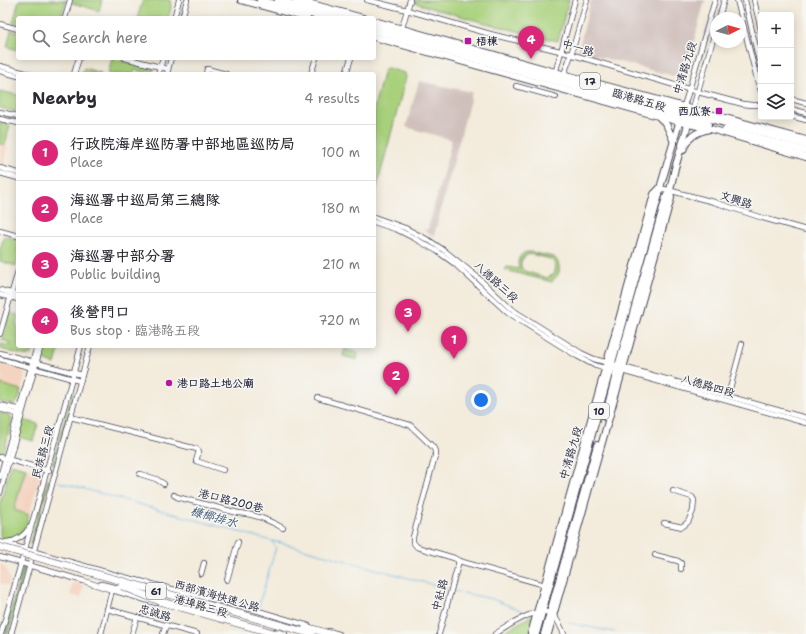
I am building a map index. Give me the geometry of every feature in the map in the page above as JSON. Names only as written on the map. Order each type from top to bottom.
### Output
[{"type":"highway","name":"西部濱海快速公路","points":[[0,547],[312,634]]},
{"type":"highway","name":"西部濱海快速公路","points":[[0,552],[294,634]]},
{"type":"highway","points":[[122,586],[162,602],[277,634]]},
{"type":"highway","points":[[214,607],[226,605],[330,634]]},
{"type":"main road","points":[[241,0],[300,16]]},
{"type":"main road","points":[[260,0],[318,16]]},
{"type":"main road","points":[[278,0],[337,16]]},
{"type":"main road","points":[[297,0],[356,16]]},
{"type":"main road","name":"臨港路五段","points":[[376,22],[400,36]]},
{"type":"main road","name":"臨港路五段","points":[[376,27],[400,36],[682,114],[806,140]]},
{"type":"main road","name":"臨港路五段","points":[[376,31],[400,36],[682,114],[806,145]]},
{"type":"main road","name":"臨港路五段","points":[[376,37],[400,36]]},
{"type":"main road","name":"臨港路五段","points":[[562,81],[657,115],[682,114]]},
{"type":"main road","name":"中清路九段","points":[[548,634],[599,439],[614,367],[660,188],[682,114]]},
{"type":"main road","points":[[657,115],[666,124],[674,142]]},
{"type":"main road","name":"臨港路五段","points":[[690,116],[711,129],[806,157]]},
{"type":"main road","name":"臨港路五段","points":[[690,116],[806,151]]},
{"type":"main road","name":"中清路九段","points":[[531,634],[540,612],[666,197],[670,190],[690,116]]},
{"type":"main road","points":[[675,168],[690,138],[697,133],[711,129]]},
{"type":"main road","name":"中清路九段","points":[[536,634],[545,585],[614,367]]},
{"type":"main road","name":"中清路九段","points":[[544,634],[552,614]]},
{"type":"street","points":[[66,16],[70,0]]},
{"type":"street","points":[[183,16],[187,0]]},
{"type":"street","name":"中一路","points":[[367,0],[490,34],[560,51],[689,90],[743,104],[758,105]]},
{"type":"street","points":[[400,36],[410,0]]},
{"type":"street","points":[[553,79],[575,0]]},
{"type":"street","points":[[562,81],[587,0]]},
{"type":"street","name":"中清路九段","points":[[682,114],[715,0]]},
{"type":"street","points":[[721,12],[724,0]]},
{"type":"street","points":[[737,0],[758,84]]},
{"type":"street","points":[[745,0],[758,57]]},
{"type":"street","points":[[754,0],[758,17]]},
{"type":"street","points":[[174,16],[178,1]]},
{"type":"street","points":[[0,24],[16,28]]},
{"type":"street","name":"中清路九段","points":[[690,116],[711,48]]},
{"type":"street","points":[[75,72],[78,60]]},
{"type":"street","points":[[133,60],[160,67],[167,72],[170,60]]},
{"type":"street","points":[[159,72],[162,60]]},
{"type":"street","points":[[312,72],[315,60]]},
{"type":"street","points":[[347,72],[350,60]]},
{"type":"street","points":[[0,66],[22,72]]},
{"type":"street","points":[[0,71],[16,75]]},
{"type":"street","points":[[535,93],[540,75]]},
{"type":"street","points":[[516,86],[535,93],[556,97]]},
{"type":"street","points":[[794,100],[806,103]]},
{"type":"street","points":[[794,110],[806,113]]},
{"type":"street","points":[[0,112],[16,116]]},
{"type":"street","points":[[794,117],[806,120]]},
{"type":"street","points":[[0,118],[16,122]]},
{"type":"street","points":[[0,168],[16,172]]},
{"type":"street","points":[[0,173],[16,177]]},
{"type":"street","name":"文興路","points":[[660,188],[714,202],[806,230]]},
{"type":"street","name":"八德路三段","points":[[376,218],[405,228],[445,250],[476,276],[511,309],[581,353],[614,367]]},
{"type":"street","name":"八德路三段","points":[[376,223],[398,230],[428,245],[455,264],[508,313],[577,356],[596,366],[614,367]]},
{"type":"street","points":[[0,231],[16,235]]},
{"type":"street","points":[[0,334],[16,278]]},
{"type":"street","points":[[0,290],[16,299]]},
{"type":"street","points":[[0,294],[16,295]]},
{"type":"street","points":[[508,313],[511,309]]},
{"type":"street","points":[[728,396],[742,344]]},
{"type":"street","points":[[34,362],[37,348]]},
{"type":"street","points":[[0,476],[32,368],[40,348]]},
{"type":"street","name":"民族路三段","points":[[1,634],[81,348]]},
{"type":"street","name":"民族路三段","points":[[11,634],[89,348]]},
{"type":"street","points":[[0,353],[82,375]]},
{"type":"street","points":[[0,359],[80,381]]},
{"type":"street","name":"八德路四段","points":[[614,367],[806,420]]},
{"type":"street","name":"八德路四段","points":[[685,387],[728,396],[806,420]]},
{"type":"street","points":[[318,398],[403,422],[410,425],[433,447],[435,456],[413,537],[413,542],[417,547],[454,558],[459,561],[545,585]]},
{"type":"street","points":[[0,405],[20,412]]},
{"type":"street","points":[[0,409],[20,412]]},
{"type":"street","points":[[70,417],[197,449],[199,451],[196,461],[223,470]]},
{"type":"street","points":[[5,459],[55,472]]},
{"type":"street","points":[[0,493],[5,459]]},
{"type":"street","points":[[140,474],[156,479],[164,484]]},
{"type":"street","points":[[664,522],[682,528],[688,522],[693,511],[694,500],[692,497],[673,491]]},
{"type":"street","name":"港口路200巷","points":[[174,495],[238,513],[263,518],[283,528]]},
{"type":"street","points":[[0,542],[10,542],[19,539],[26,533],[32,524]]},
{"type":"street","name":"港埠路三段","points":[[0,542],[254,613],[339,634]]},
{"type":"street","points":[[227,580],[238,542]]},
{"type":"street","points":[[655,555],[678,561],[681,563],[681,569]]},
{"type":"street","name":"港埠路三段","points":[[0,557],[112,590],[250,627],[285,634]]},
{"type":"street","name":"中社路","points":[[439,634],[459,561]]},
{"type":"street","points":[[201,574],[204,563]]},
{"type":"street","name":"港埠路三段","points":[[84,581],[114,586],[250,627]]},
{"type":"street","points":[[101,634],[112,590]]},
{"type":"street","name":"忠誠路","points":[[107,609],[197,634]]},
{"type":"street","points":[[495,634],[526,616],[540,612],[552,614],[564,634]]},
{"type":"street","name":"港埠路三段","points":[[260,614],[321,634]]},
{"type":"street","points":[[132,634],[137,617]]},
{"type":"street","points":[[163,634],[166,625]]},
{"type":"street","name":"港埠路三段","points":[[256,628],[267,634]]},
{"type":"shaded area","points":[[591,0],[705,0],[684,79],[578,51]]},
{"type":"shaded area","points":[[419,81],[472,92],[434,236],[424,230],[428,229],[452,140],[406,127]]},
{"type":"shaded area","points":[[0,144],[8,146],[3,166],[0,166]]},
{"type":"shaded area","points":[[0,364],[23,371],[25,376],[21,390],[0,384],[2,376],[0,375]]},
{"type":"shaded area","points":[[26,468],[41,472],[29,515],[14,511]]},
{"type":"shaded area","points":[[0,563],[6,569],[8,574],[10,580],[9,586],[0,584]]},
{"type":"shaded area","points":[[73,582],[84,585],[81,598],[70,595]]},
{"type":"green space","points":[[19,0],[66,0],[62,16],[16,16],[16,24],[13,23]]},
{"type":"green space","points":[[73,0],[102,0],[99,11],[72,3]]},
{"type":"green space","points":[[143,0],[170,0],[171,8],[169,16],[138,16]]},
{"type":"green space","points":[[416,0],[569,0],[558,41],[504,28],[415,3]]},
{"type":"green space","points":[[11,30],[16,31],[16,49],[7,47]]},
{"type":"green space","points":[[112,60],[120,60],[154,69],[153,72],[135,70],[134,72],[108,72]]},
{"type":"green space","points":[[84,68],[98,72],[83,72]]},
{"type":"green space","points":[[387,68],[405,73],[406,77],[376,190],[376,100],[384,70]]},
{"type":"green space","points":[[0,91],[16,95],[16,112],[0,108]]},
{"type":"green space","points":[[0,122],[10,125],[5,145],[0,144]]},
{"type":"green space","points":[[4,236],[16,239],[16,266],[0,261],[0,250]]},
{"type":"green space","points":[[526,252],[554,257],[559,267],[559,272],[552,282],[505,270],[507,267],[519,269],[519,259],[521,255]],"holes":[[[530,254],[551,259],[555,265],[555,271],[553,275],[547,278],[524,271],[521,267],[521,261],[525,256]]]},
{"type":"green space","points":[[10,313],[16,314],[16,348],[33,348],[30,355],[0,349],[1,344],[10,346],[11,343],[2,340]]},
{"type":"green space","points":[[44,348],[59,348],[55,364],[45,360],[42,354]]},
{"type":"green space","points":[[345,349],[358,353],[357,360],[343,356]]},
{"type":"green space","points":[[0,384],[21,390],[15,404],[13,405],[0,402]]},
{"type":"green space","points":[[72,393],[74,393],[53,464],[52,463]]},
{"type":"green space","points":[[0,412],[10,415],[12,420],[3,455],[0,454]]},
{"type":"green space","points":[[23,420],[38,424],[33,441],[18,437]]},
{"type":"green space","points":[[11,464],[26,468],[14,510],[29,515],[23,530],[20,533],[16,536],[6,538],[0,537],[0,503]]},
{"type":"green space","points":[[48,479],[50,479],[32,544],[30,544]]},
{"type":"green space","points":[[23,566],[25,566],[25,568],[19,599],[8,634],[5,634],[6,626]]},
{"type":"green space","points":[[535,614],[529,634],[500,634]]},
{"type":"waterway","name":"槺榔排水","points":[[59,482],[272,541],[276,547],[258,608]]},
{"type":"waterway","points":[[273,541],[448,589]]},
{"type":"waterway","points":[[454,591],[492,599],[523,611]]},
{"type":"waterway","points":[[569,623],[614,632]]},
{"type":"place","name":"梧棟","points":[[468,41]]},
{"type":"place","name":"後營門口","points":[[531,59]]},
{"type":"place","name":"西瓜寮","points":[[719,111]]},
{"type":"place","name":"海巡署中部分署","points":[[408,332]]},
{"type":"place","name":"行政院海岸巡防署中部地區巡防局","points":[[454,359]]},
{"type":"place","name":"港口路土地公廟","points":[[169,383]]},
{"type":"place","name":"海巡署中巡局第三總隊","points":[[396,395]]}]
